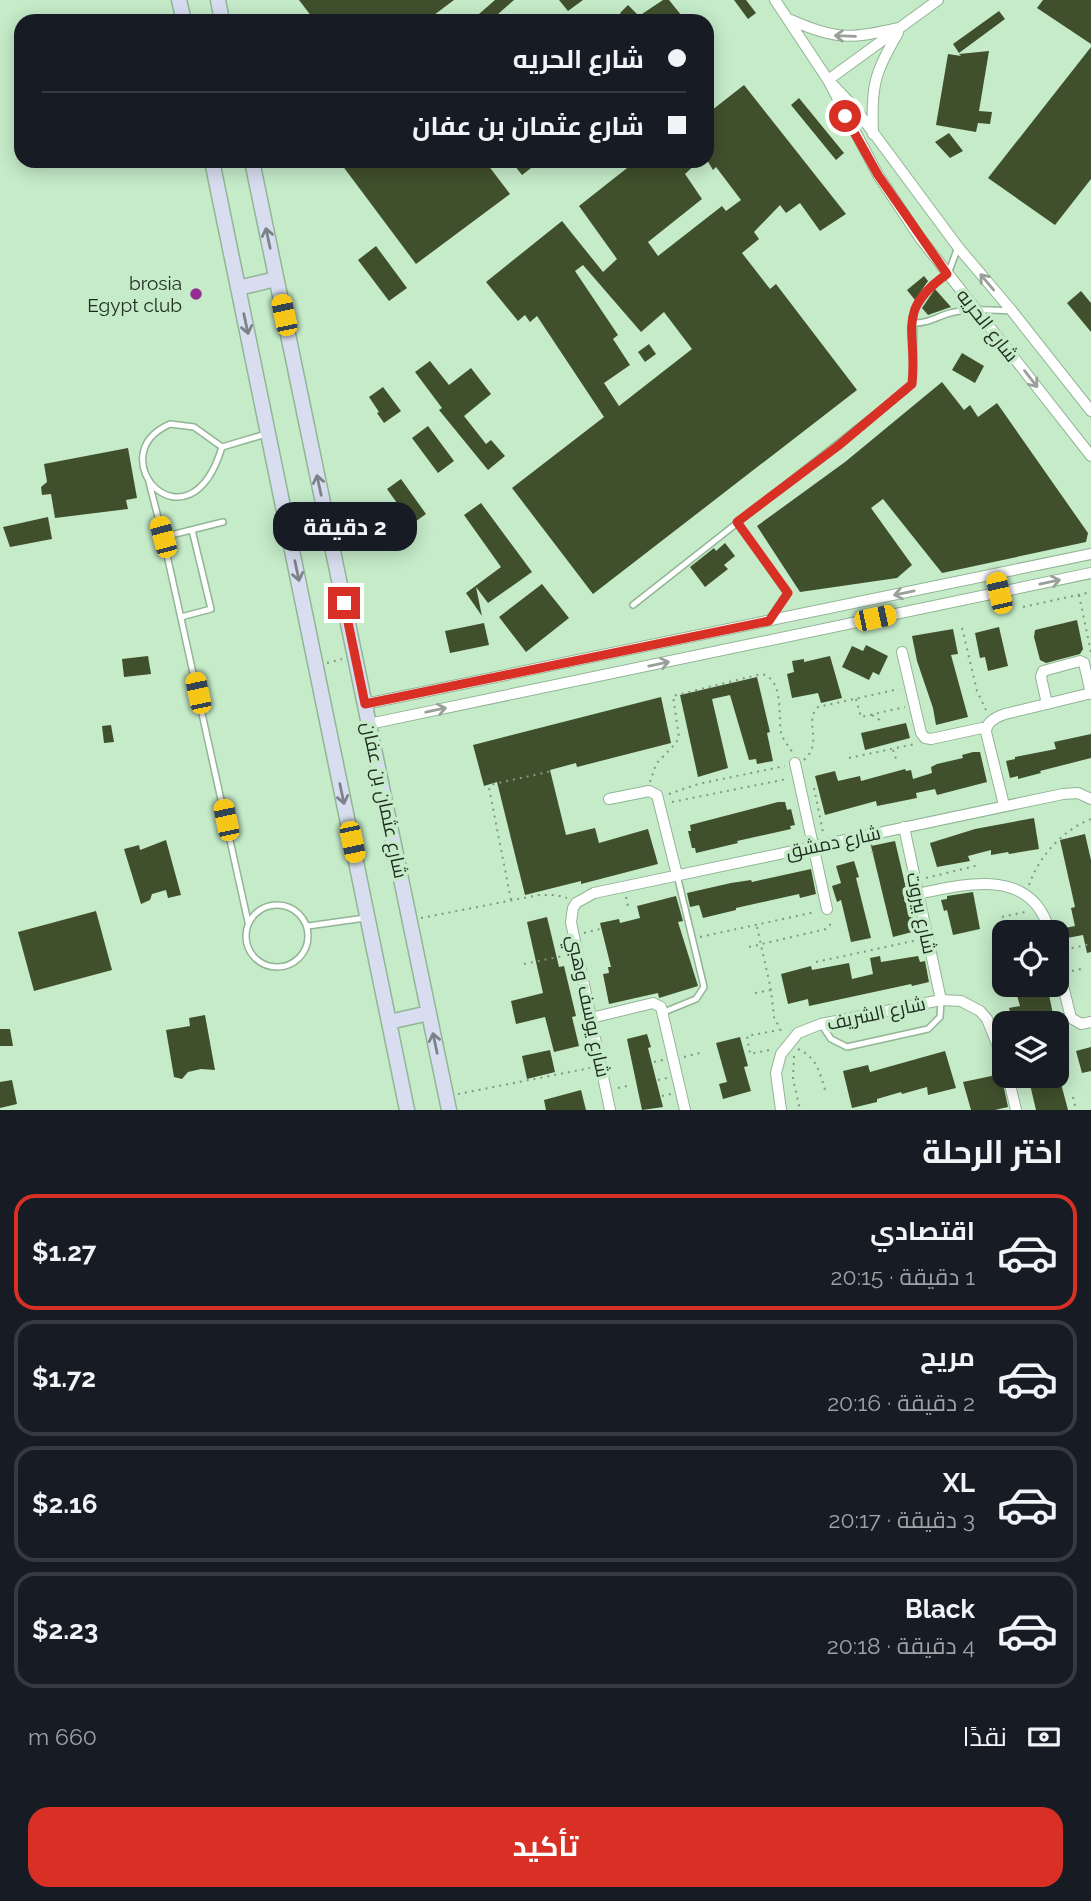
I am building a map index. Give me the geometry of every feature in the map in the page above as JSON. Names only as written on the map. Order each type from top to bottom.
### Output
[{"type":"main road","name":"شارع عثمان بن عفان","points":[[213,168],[407,1110]]},
{"type":"main road","name":"شارع عثمان بن عفان","points":[[253,168],[448,1103]]},
{"type":"main road","points":[[239,288],[276,279]]},
{"type":"main road","points":[[389,1022],[429,1013]]},
{"type":"street","name":"شارع الحريه","points":[[775,0],[828,80],[878,175],[947,274],[1091,456]]},
{"type":"street","points":[[828,80],[938,0]]},
{"type":"street","points":[[790,20],[817,32],[843,37],[869,35],[902,27]]},
{"type":"street","points":[[873,134],[874,82],[884,56],[902,27]]},
{"type":"street","name":"شارع الحريه","points":[[828,80],[847,99],[957,247],[1091,411]]},
{"type":"street","points":[[365,704],[1091,554]]},
{"type":"street","points":[[369,724],[1091,573]]},
{"type":"street","points":[[995,574],[999,593]]},
{"type":"street","points":[[950,583],[954,602]]},
{"type":"street","points":[[902,652],[921,733],[925,738],[982,728],[985,730]]},
{"type":"street","points":[[985,730],[994,718],[1091,694],[1084,663],[1043,671],[1041,677],[1047,704]]},
{"type":"street","points":[[556,665],[560,684]]},
{"type":"street","points":[[508,674],[513,694]]},
{"type":"street","points":[[985,730],[1004,805]]},
{"type":"street","points":[[795,764],[827,909]]},
{"type":"street","points":[[609,799],[655,792],[660,801],[677,875]]},
{"type":"street","name":"شارع دمشق","points":[[576,903],[594,893],[1004,805],[1071,793],[1091,799]]},
{"type":"street","name":"شارع بيروت","points":[[904,827],[941,1000]]},
{"type":"street","points":[[918,894],[964,884],[1005,886],[1026,895],[1041,908],[1047,920]]},
{"type":"street","name":"شارع يوسف وهبي","points":[[576,903],[571,915],[574,935],[610,1110]]},
{"type":"street","points":[[1066,997],[1071,1018],[1077,1023],[1091,1022]]},
{"type":"street","name":"شارع الشريف","points":[[790,1046],[798,1033],[821,1024],[941,1000],[961,1001],[980,1011],[992,1028]]},
{"type":"street","points":[[591,1018],[653,1003],[662,1007],[685,1110]]},
{"type":"street","points":[[768,1110],[781,1109],[776,1073],[790,1046]]},
{"type":"street","points":[[1011,1088],[1016,1110]]},
{"type":"lane","points":[[633,605],[838,446],[912,384],[914,310],[919,299],[947,274],[957,247]]},
{"type":"lane","points":[[912,323],[976,309],[1012,311]]},
{"type":"lane","points":[[222,447],[194,427],[170,424],[158,430],[149,440],[142,460],[163,537],[248,922],[246,941],[254,958],[269,966],[285,966],[299,958],[308,944],[308,926],[297,911],[280,904],[261,908],[248,922]]},
{"type":"lane","points":[[222,447],[269,433]]},
{"type":"lane","points":[[149,482],[165,496],[182,497],[207,479],[216,466],[222,447]]},
{"type":"lane","points":[[163,537],[223,522]]},
{"type":"lane","points":[[737,522],[788,593],[769,621]]},
{"type":"lane","points":[[181,617],[211,609],[192,530]]},
{"type":"lane","points":[[664,1012],[690,1002],[701,994],[703,980],[677,875]]},
{"type":"lane","points":[[308,926],[368,918]]},
{"type":"lane","points":[[821,1024],[831,1038],[847,1047],[928,1029],[940,1017],[941,1000]]},
{"type":"path","points":[[1023,607],[1091,593]]},
{"type":"path","points":[[1079,595],[1091,648],[1084,663]]},
{"type":"path","points":[[962,628],[977,691],[994,718]]},
{"type":"path","points":[[316,665],[355,656]]},
{"type":"path","points":[[649,791],[656,764],[679,737],[673,696],[761,674],[770,676],[775,684],[782,734],[795,764]]},
{"type":"path","points":[[660,801],[698,784],[795,764],[807,757],[814,746],[812,717],[815,709],[822,705],[910,687]]},
{"type":"path","points":[[856,698],[860,717],[915,705]]},
{"type":"path","points":[[872,715],[883,722]]},
{"type":"path","points":[[849,758],[912,745],[925,738]]},
{"type":"path","points":[[893,749],[895,759]]},
{"type":"path","points":[[511,900],[489,788],[494,784],[552,771]]},
{"type":"path","points":[[660,801],[798,776]]},
{"type":"path","points":[[814,788],[825,843]]},
{"type":"path","points":[[1026,895],[1035,872],[1048,851],[1072,828],[1091,818]]},
{"type":"path","points":[[915,880],[979,865]]},
{"type":"path","points":[[410,920],[548,894],[565,897],[576,903]]},
{"type":"path","points":[[1002,917],[1041,908]]},
{"type":"path","points":[[693,938],[827,909],[830,925],[826,929],[749,947]]},
{"type":"path","points":[[756,925],[771,990],[774,1017],[779,1030],[790,1046],[813,1058],[818,1065],[826,1093]]},
{"type":"path","points":[[574,935],[600,929]]},
{"type":"path","points":[[816,962],[928,938]]},
{"type":"path","points":[[1069,949],[1091,944]]},
{"type":"path","points":[[524,964],[578,953]]},
{"type":"path","points":[[755,993],[771,990]]},
{"type":"path","points":[[779,1030],[747,1036],[749,1053],[790,1046]]},
{"type":"path","points":[[790,1046],[800,1110]]},
{"type":"path","points":[[674,1059],[704,1052]]},
{"type":"path","points":[[448,1103],[601,1066]]},
{"type":"path","points":[[1073,1097],[1076,1110]]},
{"type":"building","points":[[299,0],[454,0],[435,14],[310,14]]},
{"type":"building","points":[[495,0],[514,0],[498,14],[479,14]]},
{"type":"building","points":[[559,0],[583,0],[568,11]]},
{"type":"building","points":[[663,0],[669,0],[680,14],[642,14]]},
{"type":"building","points":[[734,0],[746,0],[756,13],[748,19]]},
{"type":"building","points":[[1043,0],[1091,0],[1091,44],[1037,8]]},
{"type":"building","points":[[628,5],[637,14],[621,14]]},
{"type":"building","points":[[999,11],[1005,19],[959,53],[953,44]]},
{"type":"building","points":[[1091,47],[1091,179],[1055,225],[988,178]]},
{"type":"building","points":[[989,51],[979,111],[992,112],[990,124],[978,123],[976,132],[936,125],[948,54],[961,56],[959,54]]},
{"type":"building","points":[[744,85],[846,214],[820,231],[800,203],[786,213],[780,205],[754,232],[759,239],[742,253],[770,289],[776,284],[857,390],[593,594],[512,488],[604,417],[537,316],[530,322],[525,315],[518,321],[486,282],[562,221],[603,272],[617,259],[579,206],[627,168],[691,168],[685,174],[702,199],[648,242],[658,256],[722,206],[726,211],[741,200],[716,167],[713,170],[714,109]],"holes":[[[583,265],[641,332],[664,312],[692,349],[619,406],[604,383],[630,365],[613,339],[618,335],[575,271]]]},
{"type":"building","points":[[799,98],[844,153],[836,160],[791,105]]},
{"type":"building","points":[[949,133],[963,151],[950,158],[935,142]]},
{"type":"building","points":[[344,168],[490,168],[510,194],[416,264]]},
{"type":"building","points":[[516,168],[531,168],[522,175]]},
{"type":"building","points":[[376,246],[407,288],[389,301],[358,260]]},
{"type":"building","points":[[924,276],[928,281],[915,300],[907,290]]},
{"type":"building","points":[[935,289],[951,307],[928,315],[922,308]]},
{"type":"building","points":[[1081,291],[1091,303],[1091,332],[1067,303]]},
{"type":"building","points":[[649,344],[656,354],[645,362],[638,352]]},
{"type":"building","points":[[962,353],[984,366],[975,383],[952,370]]},
{"type":"building","points":[[430,361],[449,385],[471,368],[491,394],[464,416],[486,444],[491,440],[505,456],[488,470],[439,410],[442,408],[415,372]]},
{"type":"building","points":[[942,382],[964,410],[970,405],[978,417],[997,403],[1088,533],[1086,542],[942,573],[883,499],[871,508],[912,565],[897,578],[800,592],[757,526],[845,462]]},
{"type":"building","points":[[383,387],[401,411],[384,423],[369,397]]},
{"type":"building","points":[[428,426],[454,461],[438,473],[412,438]]},
{"type":"building","points":[[128,448],[137,498],[126,500],[128,509],[55,518],[51,494],[42,495],[41,487],[47,482],[44,464]]},
{"type":"building","points":[[401,479],[426,514],[412,524],[387,489]]},
{"type":"building","points":[[481,503],[532,572],[488,603],[476,587],[482,616],[466,593],[501,567],[464,515]]},
{"type":"building","points":[[48,517],[52,539],[10,547],[3,527]]},
{"type":"building","points":[[725,543],[735,556],[724,565],[728,569],[705,587],[690,567]]},
{"type":"building","points":[[542,584],[569,618],[526,652],[499,617]]},
{"type":"building","points":[[1077,620],[1083,649],[1080,654],[1046,663],[1040,660],[1034,637],[1035,630]]},
{"type":"building","points":[[484,623],[489,645],[450,653],[445,631]]},
{"type":"building","points":[[999,627],[1008,666],[988,671],[985,657],[980,658],[975,633]]},
{"type":"building","points":[[953,629],[958,654],[951,655],[968,717],[936,725],[912,636]]},
{"type":"building","points":[[866,645],[888,656],[879,675],[873,672],[869,680],[842,667],[852,646],[863,651]]},
{"type":"building","points":[[148,656],[151,674],[124,677],[122,659]]},
{"type":"building","points":[[830,656],[842,698],[821,703],[818,693],[792,698],[787,674],[794,672],[792,661],[804,659],[804,662]]},
{"type":"building","points":[[757,677],[770,732],[767,733],[773,761],[757,764],[756,759],[749,760],[730,695],[712,699],[728,768],[698,777],[680,695]]},
{"type":"building","points":[[661,697],[671,743],[577,767],[576,763],[550,770],[566,835],[595,828],[599,843],[648,829],[658,864],[525,895],[497,782],[484,786],[473,745]]},
{"type":"building","points":[[906,723],[910,738],[865,750],[861,733]]},
{"type":"building","points":[[111,725],[114,742],[104,743],[102,726]]},
{"type":"building","points":[[1091,734],[1091,758],[1018,779],[1018,776],[1010,778],[1006,761],[1056,749],[1054,742]]},
{"type":"building","points":[[980,752],[987,782],[937,795],[935,789],[916,793],[917,798],[877,806],[876,801],[825,815],[815,776],[835,771],[838,781],[860,776],[861,781],[905,769],[911,770],[913,779],[932,773],[931,767],[937,764],[963,758],[962,755]]},
{"type":"building","points":[[785,802],[787,810],[791,809],[795,825],[790,826],[791,829],[696,853],[695,848],[692,848],[688,831],[691,831],[690,825]]},
{"type":"building","points":[[1034,818],[1039,849],[991,855],[991,850],[968,856],[970,861],[937,867],[930,843],[975,829]]},
{"type":"building","points":[[1085,834],[1091,860],[1091,952],[1087,953],[1083,935],[1069,938],[1069,927],[1075,926],[1071,908],[1075,907],[1060,840]]},
{"type":"building","points":[[166,840],[181,895],[168,898],[166,890],[152,894],[150,900],[141,904],[124,849],[139,845],[140,850]]},
{"type":"building","points":[[895,841],[916,931],[893,937],[871,846]]},
{"type":"building","points":[[854,861],[871,938],[851,942],[841,900],[837,902],[832,886],[841,883],[836,866]]},
{"type":"building","points":[[811,869],[816,894],[800,898],[799,894],[703,918],[699,905],[690,907],[687,893]]},
{"type":"building","points":[[973,892],[980,929],[953,935],[947,910],[944,911],[941,900],[947,899],[947,896]]},
{"type":"building","points":[[676,896],[683,921],[678,922],[698,986],[659,998],[658,993],[609,1004],[603,974],[609,973],[608,967],[611,967],[600,923],[619,919],[620,923],[640,918],[637,906]]},
{"type":"building","points":[[96,911],[112,970],[34,991],[18,932]]},
{"type":"building","points":[[547,917],[559,967],[564,966],[576,1016],[572,1017],[579,1046],[554,1052],[545,1017],[516,1024],[511,1001],[543,993],[527,922]]},
{"type":"building","points":[[880,956],[881,962],[918,956],[920,962],[925,961],[929,982],[809,1006],[808,999],[788,1004],[781,974],[811,966],[812,970],[849,963],[852,979],[873,974],[870,958]]},
{"type":"building","points":[[1017,997],[1049,997],[1052,1011],[1010,1011],[1009,1008],[1020,1006]]},
{"type":"building","points":[[205,1015],[215,1070],[201,1069],[188,1072],[182,1079],[174,1077],[166,1030],[190,1026],[189,1018]]},
{"type":"building","points":[[0,1029],[10,1029],[13,1046],[0,1046]]},
{"type":"building","points":[[647,1034],[663,1107],[642,1110],[627,1039]]},
{"type":"building","points":[[740,1037],[751,1091],[723,1099],[719,1084],[727,1082],[716,1043]]},
{"type":"building","points":[[1091,1047],[1091,1071],[1082,1073],[1076,1051]]},
{"type":"building","points":[[550,1050],[555,1072],[527,1079],[522,1056]]},
{"type":"building","points":[[945,1051],[956,1088],[928,1095],[927,1087],[902,1094],[901,1092],[852,1108],[843,1071],[868,1065],[870,1072]]},
{"type":"building","points":[[992,1076],[992,1088],[1004,1088],[1008,1107],[971,1110],[963,1082]]},
{"type":"building","points":[[12,1080],[17,1104],[0,1108],[0,1082]]},
{"type":"building","points":[[1031,1088],[1062,1088],[1068,1110],[1036,1110]]},
{"type":"building","points":[[581,1090],[586,1110],[546,1110],[544,1100]]},
{"type":"place","name":"brosia Egypt club","points":[[196,294]]},
{"type":"route","points":[[344,603],[365,704],[769,621],[788,593],[737,522],[838,446],[912,384],[914,310],[919,299],[947,274],[878,175],[845,116]]}]
